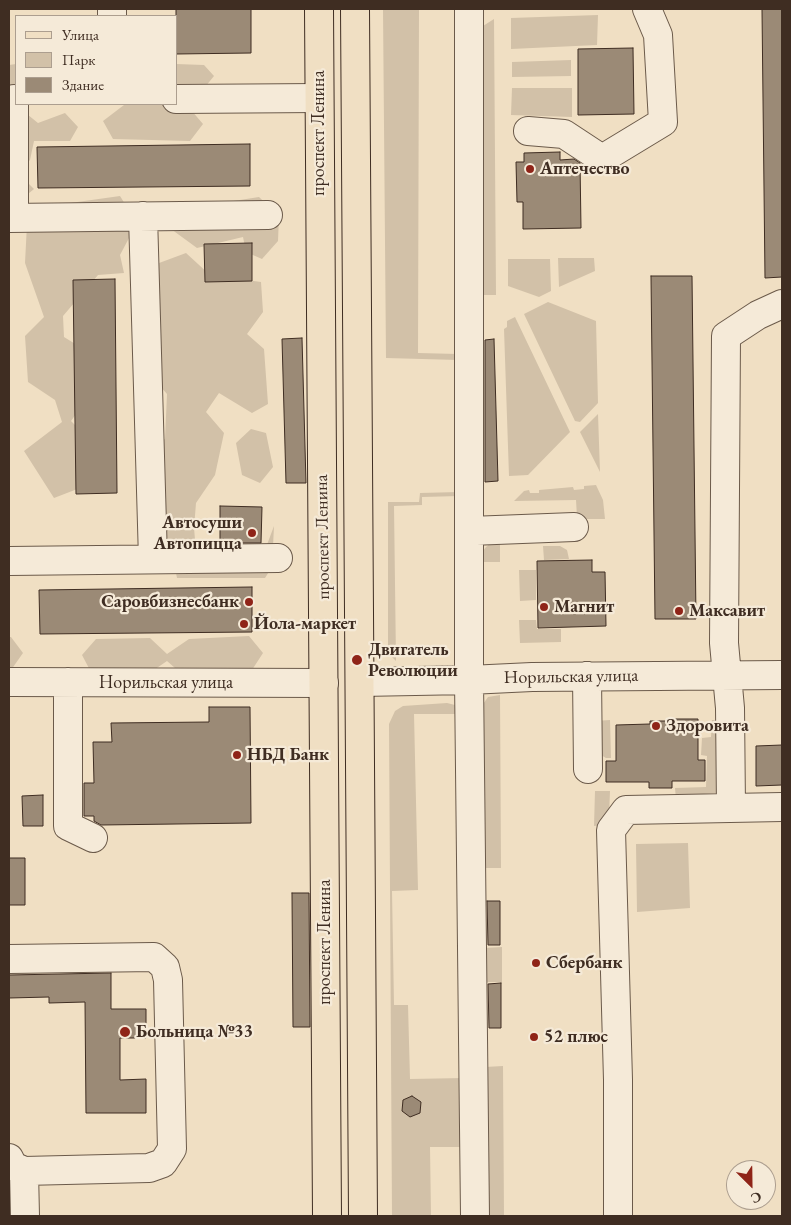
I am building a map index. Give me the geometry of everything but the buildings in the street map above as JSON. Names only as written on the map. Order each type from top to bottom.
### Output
[{"type":"main road","name":"проспект Ленина","points":[[318,9],[327,1216]]},
{"type":"main road","name":"проспект Ленина","points":[[355,9],[361,682],[363,1216]]},
{"type":"street","points":[[469,9],[469,680],[475,1216]]},
{"type":"street","points":[[528,132],[564,134],[602,160],[663,122],[658,35],[647,9]]},
{"type":"street","points":[[178,99],[318,98]]},
{"type":"street","points":[[13,99],[12,218],[268,215]]},
{"type":"street","points":[[143,216],[153,559]]},
{"type":"street","points":[[731,807],[730,708],[724,643],[726,336],[782,304]]},
{"type":"street","points":[[470,531],[574,527]]},
{"type":"street","points":[[9,561],[278,558]]},
{"type":"street","name":"Норильская улица","points":[[361,682],[587,676],[782,675]]},
{"type":"street","points":[[587,676],[588,769]]},
{"type":"street","name":"Норильская улица","points":[[9,682],[324,683]]},
{"type":"street","points":[[68,682],[68,826],[93,838]]},
{"type":"street","points":[[618,1216],[618,1080],[611,830],[626,810],[782,807]]},
{"type":"street","points":[[9,959],[154,957],[165,968],[168,980],[172,1149],[163,1163],[149,1168],[16,1164],[25,1216]]},
{"type":"green space","points":[[383,9],[419,9],[418,353],[458,354],[458,360],[386,358]]},
{"type":"green space","points":[[598,15],[597,45],[511,49],[511,18]]},
{"type":"green space","points":[[494,19],[496,295],[479,295],[480,32],[483,26]]},
{"type":"green space","points":[[571,60],[571,76],[512,77],[512,62]]},
{"type":"green space","points":[[15,64],[15,96],[9,96],[9,65]]},
{"type":"green space","points":[[178,64],[204,65],[214,76],[201,92],[178,93]]},
{"type":"green space","points":[[512,88],[572,88],[572,117],[511,115]]},
{"type":"green space","points":[[178,103],[185,103],[203,124],[190,141],[113,139],[103,121],[124,105],[178,105]]},
{"type":"green space","points":[[17,106],[38,123],[65,113],[78,127],[70,141],[34,141],[30,160],[18,173],[34,189],[17,203]]},
{"type":"green space","points":[[120,196],[137,223],[120,255],[124,273],[98,275],[63,316],[64,337],[85,350],[84,403],[71,421],[98,448],[98,481],[54,498],[24,451],[62,422],[55,400],[28,382],[25,336],[44,317],[25,263],[27,224],[56,205]]},
{"type":"green space","points":[[259,197],[279,216],[278,241],[262,259],[246,252],[243,237],[197,248],[171,229],[189,208]]},
{"type":"green space","points":[[186,253],[210,275],[261,282],[263,312],[247,334],[264,349],[268,404],[252,413],[219,393],[206,412],[224,433],[215,475],[196,503],[194,528],[196,551],[265,550],[274,526],[272,567],[265,578],[177,578],[172,554],[148,540],[139,451],[165,439],[167,394],[153,378],[157,356],[160,313],[134,292],[151,266]]},
{"type":"green space","points":[[558,258],[594,258],[595,271],[559,287]]},
{"type":"green space","points":[[508,259],[550,259],[551,291],[539,297],[508,286]]},
{"type":"green space","points":[[548,302],[596,321],[598,403],[580,422],[575,421],[524,314]]},
{"type":"green space","points":[[515,317],[570,432],[528,475],[509,476],[504,329],[507,327],[507,321]]},
{"type":"green space","points":[[598,414],[600,472],[580,432]]},
{"type":"green space","points":[[251,429],[266,433],[273,467],[260,483],[242,475],[236,443]]},
{"type":"green space","points":[[596,485],[603,500],[605,519],[583,519],[577,517],[576,500],[514,501],[524,491],[529,490],[530,493],[539,493],[539,490],[573,487],[574,490],[584,489],[584,486]]},
{"type":"green space","points":[[459,492],[459,496],[422,497],[422,505],[394,506],[396,661],[388,653],[388,502],[419,502],[420,493]]},
{"type":"green space","points":[[500,541],[500,562],[480,562],[480,555],[486,547],[491,543]]},
{"type":"green space","points":[[543,546],[560,546],[567,550],[569,559],[544,560]]},
{"type":"green space","points":[[519,570],[536,570],[536,600],[520,601]]},
{"type":"green space","points":[[519,620],[536,620],[537,629],[561,629],[561,642],[520,643]]},
{"type":"green space","points":[[249,636],[263,653],[250,673],[183,675],[167,661],[148,674],[92,674],[82,655],[96,639],[150,638],[167,654],[189,639]]},
{"type":"green space","points":[[9,637],[11,637],[23,653],[11,670],[9,670]]},
{"type":"green space","points":[[500,695],[501,868],[483,868],[481,707],[488,697]]},
{"type":"green space","points":[[447,703],[455,705],[460,714],[414,714],[418,890],[392,891],[394,1005],[408,1005],[410,1079],[464,1078],[465,1147],[430,1147],[431,1216],[392,1216],[389,724],[395,711],[403,706]]},
{"type":"green space","points":[[610,720],[611,758],[606,758],[601,755],[595,721]]},
{"type":"green space","points":[[712,720],[721,720],[719,790],[715,796],[676,799],[675,788],[706,787],[707,756],[701,755],[702,738],[711,737]]},
{"type":"green space","points":[[595,791],[610,791],[609,816],[601,825],[594,826]]},
{"type":"green space","points":[[688,843],[690,908],[637,912],[636,844]]},
{"type":"green space","points":[[502,947],[502,982],[484,982],[484,948]]},
{"type":"green space","points":[[503,1066],[504,1216],[486,1216],[485,1067]]},
{"type":"place","name":"Аптечество","points":[[530,169]]},
{"type":"place","name":"Автосуши Автопицца","points":[[252,533]]},
{"type":"place","name":"Саровбизнесбанк","points":[[249,602]]},
{"type":"place","name":"Магнит","points":[[544,607]]},
{"type":"place","name":"Максавит","points":[[679,611]]},
{"type":"place","name":"Йола-маркет","points":[[244,624]]},
{"type":"place","name":"Двигатель Революции","points":[[357,660]]},
{"type":"place","name":"Здоровита","points":[[656,726]]},
{"type":"place","name":"НБД Банк","points":[[237,755]]},
{"type":"place","name":"Сбербанк","points":[[536,963]]},
{"type":"place","name":"Больница №33","points":[[125,1032]]},
{"type":"place","name":"52 плюс","points":[[534,1037]]}]
